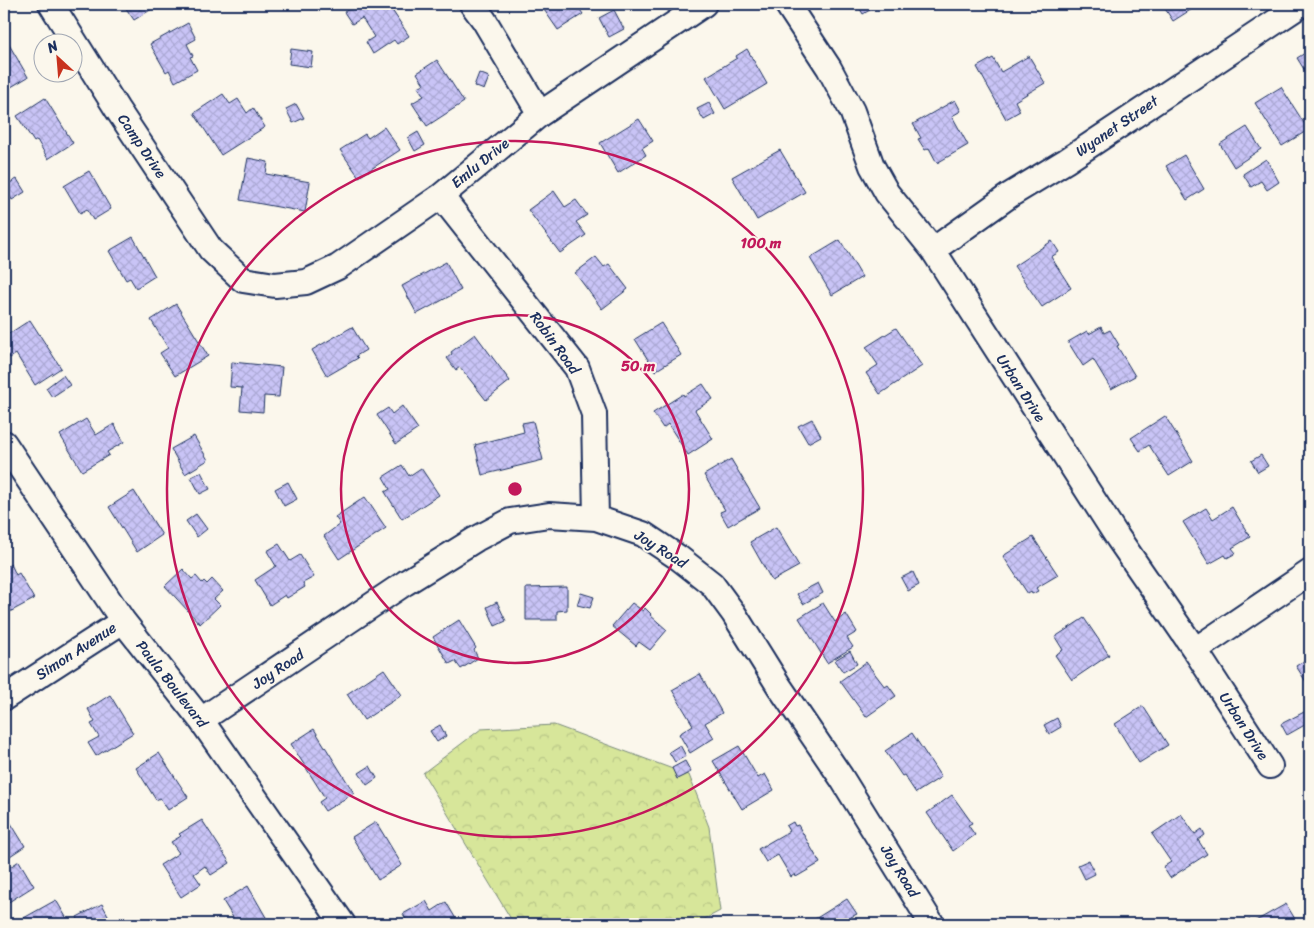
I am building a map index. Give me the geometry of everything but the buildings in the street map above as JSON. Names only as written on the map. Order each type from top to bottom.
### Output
[{"type":"street","name":"Camp Drive","points":[[51,4],[117,109],[211,250],[243,280]]},
{"type":"street","points":[[472,4],[484,20],[540,114]]},
{"type":"street","name":"Emlu Drive","points":[[243,280],[275,285],[306,282],[338,267],[441,196],[540,114],[704,4]]},
{"type":"street","name":"Urban Drive","points":[[787,4],[829,68],[852,111],[872,166],[887,193],[933,250],[1118,538],[1195,650],[1270,766]]},
{"type":"street","name":"Wyanet Street","points":[[933,250],[1010,195],[1066,161],[1302,4]]},
{"type":"street","name":"Robin Road","points":[[441,196],[577,368],[594,414],[596,518]]},
{"type":"street","name":"Paula Boulevard","points":[[4,443],[123,621],[201,720],[343,924]]},
{"type":"street","name":"Joy Road","points":[[201,720],[406,583],[476,539],[510,521],[549,515],[596,518],[643,534],[679,558],[712,584],[734,614],[779,686],[841,777],[932,924]]},
{"type":"street","points":[[1195,650],[1310,572]]},
{"type":"street","name":"Simon Avenue","points":[[4,698],[123,621]]},
{"type":"green space","points":[[554,725],[689,775],[709,827],[720,911],[695,924],[514,924],[423,773],[481,729]]}]
